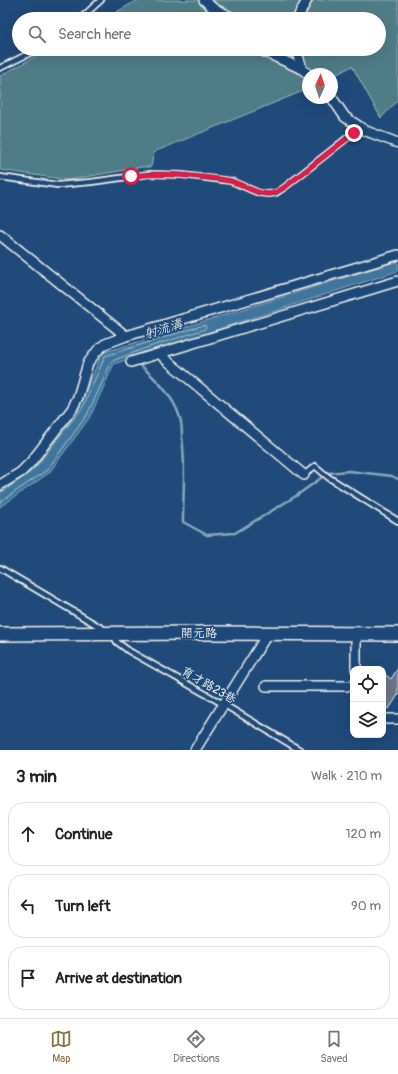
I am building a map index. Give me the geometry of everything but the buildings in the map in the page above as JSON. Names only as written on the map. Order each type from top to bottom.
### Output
[{"type":"main road","name":"開元路","points":[[0,634],[398,634]]},
{"type":"street","points":[[204,0],[213,8],[221,12]]},
{"type":"street","points":[[301,12],[307,0]]},
{"type":"street","points":[[273,56],[302,70]]},
{"type":"street","points":[[299,56],[303,68]]},
{"type":"street","points":[[336,104],[345,117],[366,130],[398,143]]},
{"type":"street","points":[[0,235],[126,336]]},
{"type":"street","points":[[0,485],[21,472],[31,462],[72,409],[78,397],[88,363],[97,351],[105,344],[126,336],[398,255]]},
{"type":"street","points":[[131,362],[398,281]]},
{"type":"street","points":[[160,353],[164,358],[304,475]]},
{"type":"street","points":[[195,750],[268,633]]},
{"type":"street","points":[[356,634],[356,666]]},
{"type":"street","points":[[266,686],[350,686]]},
{"type":"street","points":[[386,719],[398,720]]},
{"type":"lane","points":[[88,12],[101,0]]},
{"type":"lane","points":[[0,68],[24,56]]},
{"type":"lane","points":[[0,177],[58,185],[150,174],[182,175],[231,181],[259,193],[269,194],[276,193],[285,187],[318,160],[339,146],[361,127]]},
{"type":"lane","points":[[304,475],[316,466],[328,477],[398,520]]},
{"type":"lane","name":"育才路23巷","points":[[0,568],[112,633],[117,642],[128,650],[300,750]]},
{"type":"green space","points":[[138,0],[398,0],[398,100],[381,118],[352,66],[338,74],[338,68],[302,68],[302,91],[154,152],[151,167],[142,167],[68,180],[0,170],[0,76],[36,56],[386,56],[386,12],[117,12]]},
{"type":"water","points":[[398,261],[398,271],[114,364],[90,417],[49,473],[0,507],[0,489],[30,468],[80,404],[102,353]]},
{"type":"waterway","points":[[138,363],[169,395],[177,410],[182,425],[184,458],[183,522],[207,535],[235,533],[296,496],[328,473],[349,471],[392,476],[398,479]]},
{"type":"route","points":[[131,176],[150,174],[182,175],[218,179],[231,181],[259,193],[276,193],[354,133]]},
{"type":"water label","name":"射流溝","points":[[163,328]]}]
